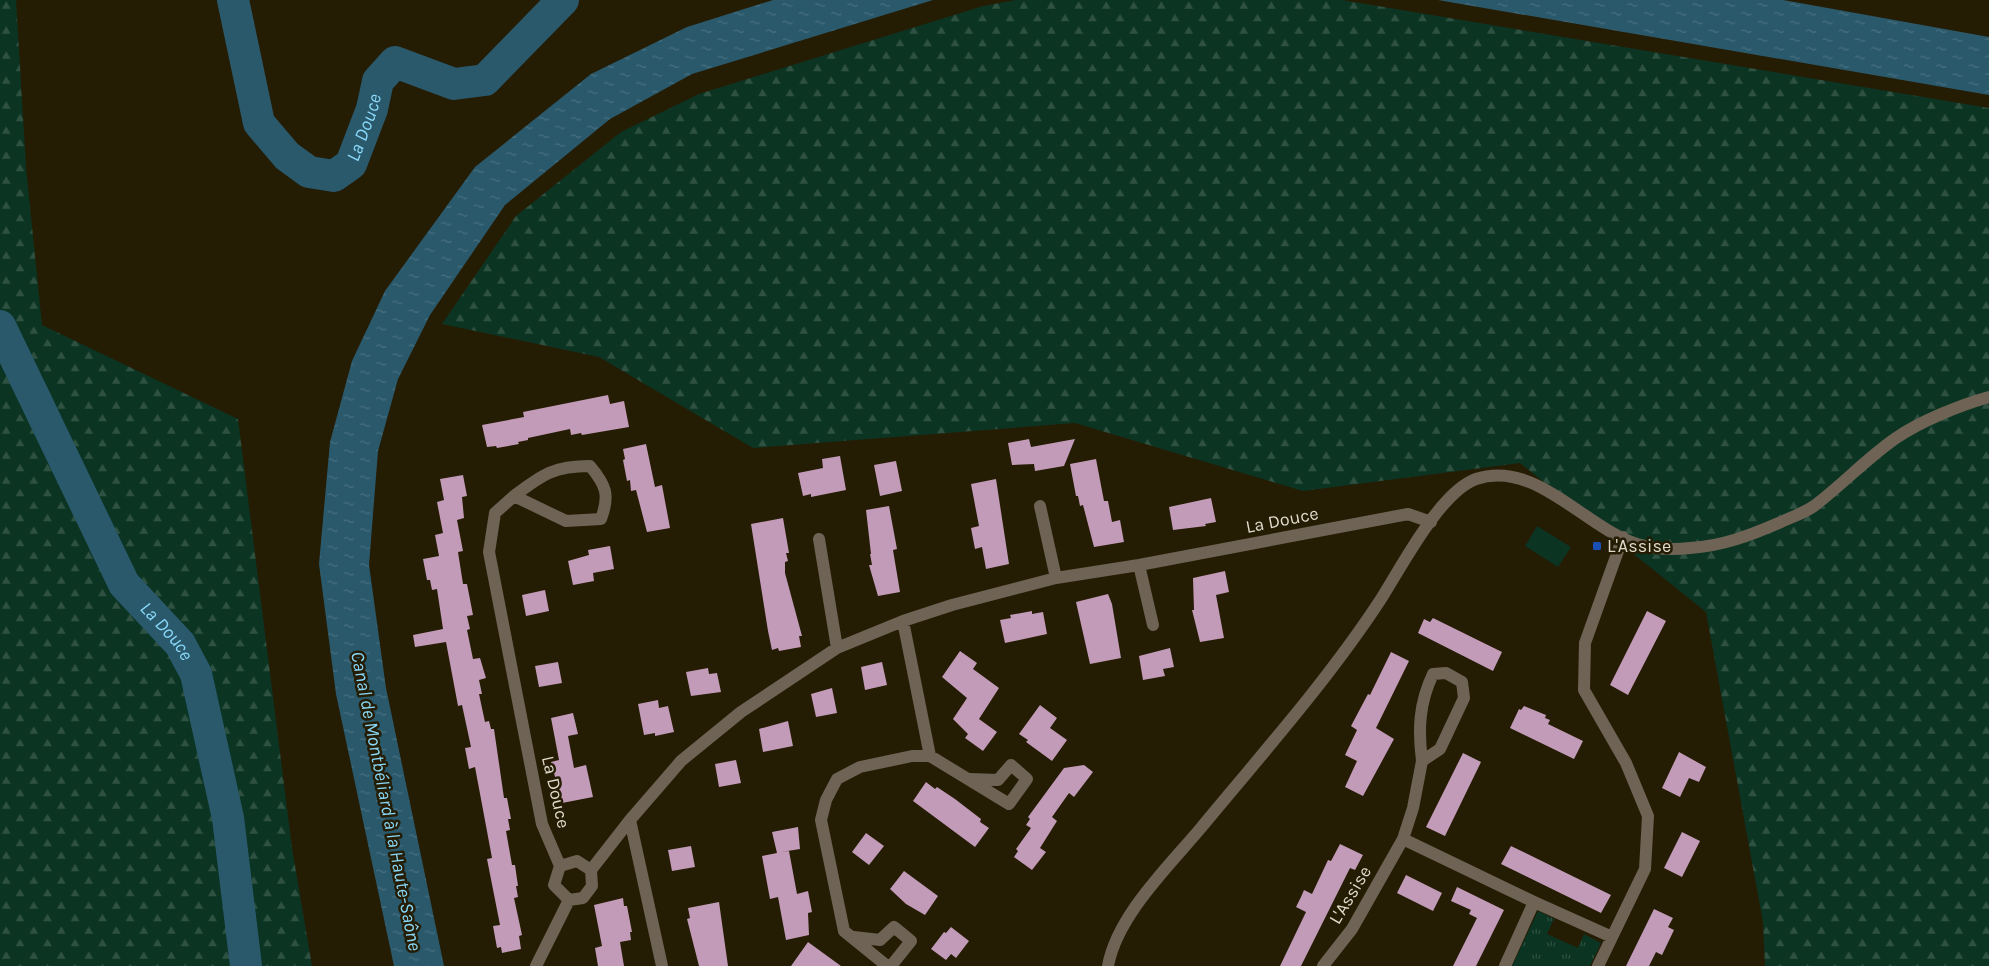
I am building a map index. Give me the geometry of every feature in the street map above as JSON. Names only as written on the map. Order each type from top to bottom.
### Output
[{"type":"street","points":[[1108,966],[1110,952],[1135,908],[1309,696],[1375,608],[1444,503],[1459,488],[1476,480],[1506,475],[1528,480],[1598,525],[1637,544],[1666,549],[1715,546],[1743,538],[1811,509],[1898,437],[1963,404],[1989,397]]},
{"type":"street","name":"La Douce","points":[[514,496],[566,521],[601,518],[607,502],[602,481],[590,466],[570,466],[544,474],[514,496],[495,513],[489,552],[542,824],[560,866]]},
{"type":"street","points":[[1040,506],[1056,578]]},
{"type":"street","name":"La Douce","points":[[591,870],[630,820],[688,755],[741,712],[837,648],[903,621],[952,605],[1056,578],[1139,565],[1408,514],[1431,522]]},
{"type":"street","points":[[1598,966],[1645,869],[1648,816],[1626,763],[1584,690],[1585,642],[1623,537]]},
{"type":"street","points":[[819,539],[837,648]]},
{"type":"street","points":[[1139,565],[1152,625]]},
{"type":"street","points":[[903,621],[930,756]]},
{"type":"street","name":"L'Assise","points":[[1323,966],[1352,929],[1403,839],[1413,808],[1422,761],[1419,734],[1424,693],[1433,674],[1446,673],[1462,682],[1464,698],[1440,749],[1422,761]]},
{"type":"street","points":[[854,937],[880,940],[894,927],[911,941],[889,966],[844,931],[821,820],[826,800],[837,779],[860,767],[912,756],[930,756],[970,779]]},
{"type":"street","points":[[630,820],[662,966]]},
{"type":"street","points":[[1403,839],[1612,937]]},
{"type":"street","points":[[577,861],[591,870],[592,886],[583,898],[569,900],[554,885],[560,866],[577,861]]},
{"type":"street","points":[[536,966],[569,900]]},
{"type":"street","points":[[1504,966],[1534,902]]},
{"type":"green space","points":[[0,0],[16,0],[26,167],[42,325],[238,419],[292,848],[312,966],[0,966]]},
{"type":"green space","points":[[1016,0],[1342,0],[1989,108],[1989,966],[1765,966],[1763,922],[1706,612],[1520,463],[1303,491],[1075,423],[753,448],[599,357],[442,324],[516,216],[621,132],[699,94],[983,6]]},
{"type":"green space","points":[[1537,526],[1571,547],[1558,567],[1525,546]]},
{"type":"green space","points":[[1538,911],[1554,919],[1547,934],[1578,948],[1584,934],[1601,943],[1590,966],[1512,966]]},
{"type":"water","name":"Canal de Montbéliard à la Haute-Saône","points":[[773,0],[933,0],[692,74],[610,119],[505,205],[430,315],[398,379],[378,451],[369,565],[386,688],[444,966],[394,966],[336,694],[319,564],[330,442],[352,361],[385,291],[475,167],[591,74],[687,27]]},
{"type":"water","points":[[1438,0],[1783,0],[1989,37],[1989,95]]},
{"type":"building","points":[[608,395],[610,404],[624,401],[629,427],[582,435],[581,433],[571,435],[570,429],[528,438],[528,440],[518,442],[519,444],[497,448],[496,446],[487,447],[482,425],[524,417],[523,412]]},
{"type":"building","points":[[1029,439],[1031,447],[1075,439],[1064,466],[1035,471],[1034,464],[1012,465],[1008,443]]},
{"type":"building","points":[[646,444],[655,487],[662,485],[670,528],[647,532],[636,490],[631,491],[630,480],[627,481],[623,460],[625,459],[623,449]]},
{"type":"building","points":[[840,456],[846,490],[811,497],[811,494],[803,496],[798,473],[823,468],[822,459]]},
{"type":"building","points":[[1096,459],[1104,501],[1108,501],[1112,522],[1120,520],[1124,542],[1094,547],[1083,505],[1080,506],[1078,496],[1076,496],[1070,464]]},
{"type":"building","points":[[896,461],[902,491],[880,496],[874,465]]},
{"type":"building","points":[[463,475],[467,496],[462,497],[464,518],[457,520],[463,551],[458,552],[463,584],[467,584],[473,615],[467,616],[470,629],[467,630],[473,659],[480,658],[486,678],[479,680],[482,694],[479,694],[485,722],[489,721],[491,729],[494,729],[504,798],[507,798],[511,819],[508,819],[510,830],[506,831],[512,865],[515,865],[518,897],[514,898],[522,935],[519,936],[521,949],[502,953],[501,947],[497,948],[493,926],[500,925],[487,859],[492,858],[475,767],[469,769],[465,748],[471,747],[462,705],[458,706],[446,642],[415,647],[413,635],[443,629],[437,589],[432,590],[430,580],[427,580],[423,559],[439,556],[435,535],[443,533],[437,502],[444,500],[440,479]]},
{"type":"building","points":[[996,479],[1009,564],[986,569],[982,547],[975,549],[971,528],[979,526],[971,484]]},
{"type":"building","points":[[1211,498],[1216,522],[1205,524],[1206,526],[1173,530],[1169,507]]},
{"type":"building","points":[[889,506],[897,549],[893,550],[900,592],[878,596],[869,565],[872,565],[866,510]]},
{"type":"building","points":[[783,518],[789,553],[786,553],[788,561],[785,562],[785,573],[802,636],[799,636],[801,647],[779,651],[778,648],[772,650],[751,524]]},
{"type":"building","points":[[610,546],[614,569],[593,573],[594,581],[573,585],[568,561],[589,555],[588,550]]},
{"type":"building","points":[[1225,571],[1229,592],[1216,595],[1224,638],[1200,642],[1192,610],[1194,610],[1193,578]]},
{"type":"building","points":[[545,590],[549,611],[526,616],[522,595]]},
{"type":"building","points":[[1108,594],[1112,604],[1121,658],[1090,664],[1076,602]]},
{"type":"building","points":[[1032,611],[1032,614],[1043,612],[1047,634],[1005,643],[1000,620],[1011,618],[1010,615]]},
{"type":"building","points":[[1647,611],[1666,621],[1628,695],[1610,685]]},
{"type":"building","points":[[1433,618],[1502,652],[1493,671],[1418,633],[1424,619],[1430,622]]},
{"type":"building","points":[[1170,648],[1174,667],[1163,669],[1165,676],[1143,680],[1139,656]]},
{"type":"building","points":[[960,651],[977,663],[973,669],[999,688],[979,719],[997,732],[983,751],[965,738],[968,734],[953,719],[967,698],[942,677]]},
{"type":"building","points":[[1391,652],[1409,661],[1376,728],[1394,739],[1363,796],[1345,787],[1357,761],[1345,755],[1357,730],[1351,726],[1368,694],[1370,695]]},
{"type":"building","points":[[558,662],[562,683],[539,687],[535,666]]},
{"type":"building","points":[[882,662],[887,685],[865,690],[861,667]]},
{"type":"building","points":[[708,668],[709,674],[717,673],[721,692],[691,696],[686,672]]},
{"type":"building","points":[[832,688],[837,713],[816,717],[811,694]]},
{"type":"building","points":[[658,700],[659,708],[668,706],[674,732],[655,736],[655,733],[644,735],[638,704]]},
{"type":"building","points":[[1040,705],[1057,718],[1050,728],[1067,740],[1052,761],[1026,742],[1028,740],[1019,734]]},
{"type":"building","points":[[1524,706],[1546,715],[1545,718],[1550,720],[1548,724],[1583,741],[1574,759],[1510,728],[1519,709],[1521,710]]},
{"type":"building","points":[[573,713],[578,734],[568,736],[574,768],[586,765],[593,797],[562,803],[551,762],[559,760],[551,718]]},
{"type":"building","points":[[788,721],[793,746],[763,752],[759,729]]},
{"type":"building","points":[[1679,752],[1706,767],[1699,782],[1689,778],[1680,797],[1662,788]]},
{"type":"building","points":[[1463,753],[1481,762],[1445,836],[1426,827]]},
{"type":"building","points":[[736,760],[741,783],[719,787],[715,764]]},
{"type":"building","points":[[1084,765],[1093,772],[1074,797],[1069,793],[1052,817],[1057,821],[1040,848],[1046,852],[1032,870],[1014,857],[1018,851],[1016,849],[1031,828],[1026,825],[1030,819],[1028,817],[1064,768]]},
{"type":"building","points":[[926,782],[955,799],[981,819],[980,822],[989,828],[975,847],[913,801]]},
{"type":"building","points":[[798,827],[800,849],[781,852],[789,851],[797,894],[808,891],[812,912],[808,913],[809,935],[786,940],[778,897],[770,899],[762,856],[777,853],[772,832]]},
{"type":"building","points":[[1682,832],[1700,841],[1682,877],[1664,868]]},
{"type":"building","points":[[866,833],[884,846],[869,865],[852,852]]},
{"type":"building","points":[[1340,844],[1363,855],[1355,870],[1350,868],[1301,966],[1280,966],[1306,912],[1296,907],[1304,890],[1312,894],[1328,860],[1331,861]]},
{"type":"building","points":[[691,846],[695,867],[672,871],[668,850]]},
{"type":"building","points":[[1511,846],[1611,895],[1601,913],[1501,864]]},
{"type":"building","points":[[904,871],[938,896],[925,915],[906,904],[890,889]]},
{"type":"building","points":[[1406,875],[1442,893],[1433,911],[1397,893]]},
{"type":"building","points":[[1457,887],[1504,910],[1476,966],[1453,966],[1477,918],[1469,914],[1471,910],[1451,901]]},
{"type":"building","points":[[623,898],[624,906],[627,906],[632,932],[630,932],[631,940],[620,942],[624,966],[598,966],[595,948],[602,946],[594,905]]},
{"type":"building","points":[[719,902],[728,966],[699,966],[687,919],[690,918],[688,908]]},
{"type":"building","points":[[1654,909],[1673,918],[1668,927],[1674,930],[1662,955],[1656,952],[1649,966],[1626,966]]},
{"type":"building","points":[[951,927],[969,941],[956,958],[951,954],[946,960],[931,949],[944,932],[946,933]]},
{"type":"building","points":[[808,942],[841,966],[791,966]]},
{"type":"waterway","name":"La Douce","points":[[233,0],[259,123],[287,156],[309,172],[334,176],[351,164],[372,109],[378,81],[395,62],[454,84],[485,80],[563,0]]},
{"type":"waterway","name":"La Douce","points":[[0,326],[124,584],[180,644],[196,674],[228,818],[246,966]]},
{"type":"place","name":"L'Assise","points":[[1597,546]]}]
